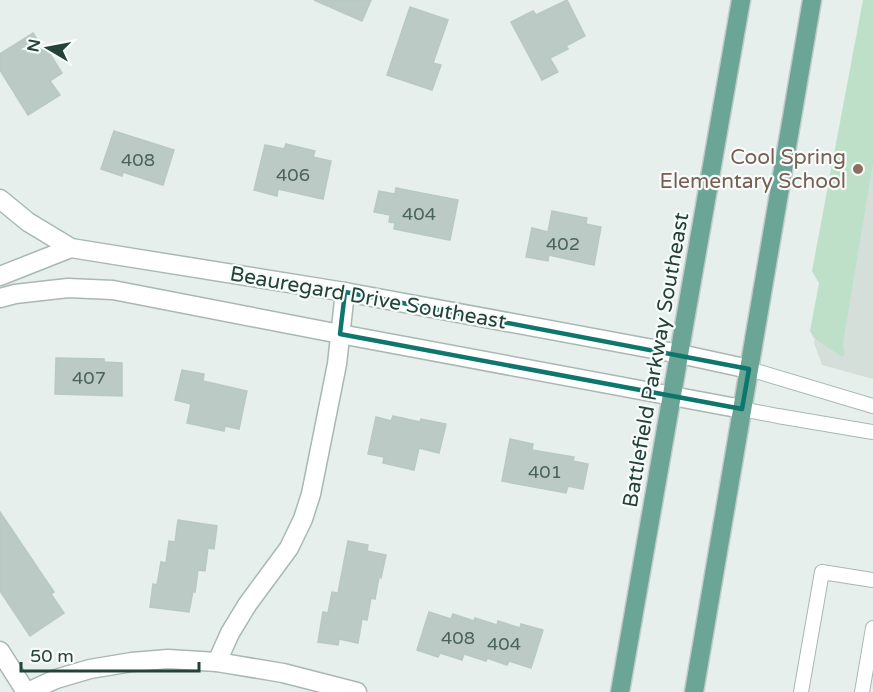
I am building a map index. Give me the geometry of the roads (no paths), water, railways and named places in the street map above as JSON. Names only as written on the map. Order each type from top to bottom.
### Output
[{"type":"main road","name":"Battlefield Parkway Southeast","points":[[621,692],[741,0]]},
{"type":"main road","points":[[694,692],[812,0]]},
{"type":"street","name":"Beauregard Drive Southeast","points":[[0,199],[28,222],[72,248],[345,292],[680,354],[749,369]]},
{"type":"street","points":[[2,270],[72,248]]},
{"type":"street","name":"Beauregard Drive Southeast","points":[[2,270],[8,296],[68,288],[113,290],[742,409]]},
{"type":"street","points":[[217,662],[230,633],[247,605],[289,548],[303,519],[311,494],[335,376],[345,292]]},
{"type":"street","points":[[0,651],[27,692],[56,679],[90,669],[168,658],[217,662],[283,673],[357,692]]},
{"type":"lane","points":[[749,369],[873,406]]},
{"type":"lane","points":[[742,409],[873,432]]},
{"type":"lane","points":[[801,692],[822,572],[873,580]]},
{"type":"lane","points":[[862,692],[873,628]]},
{"type":"place","name":"Cool Spring Elementary School","points":[[858,169]]}]
